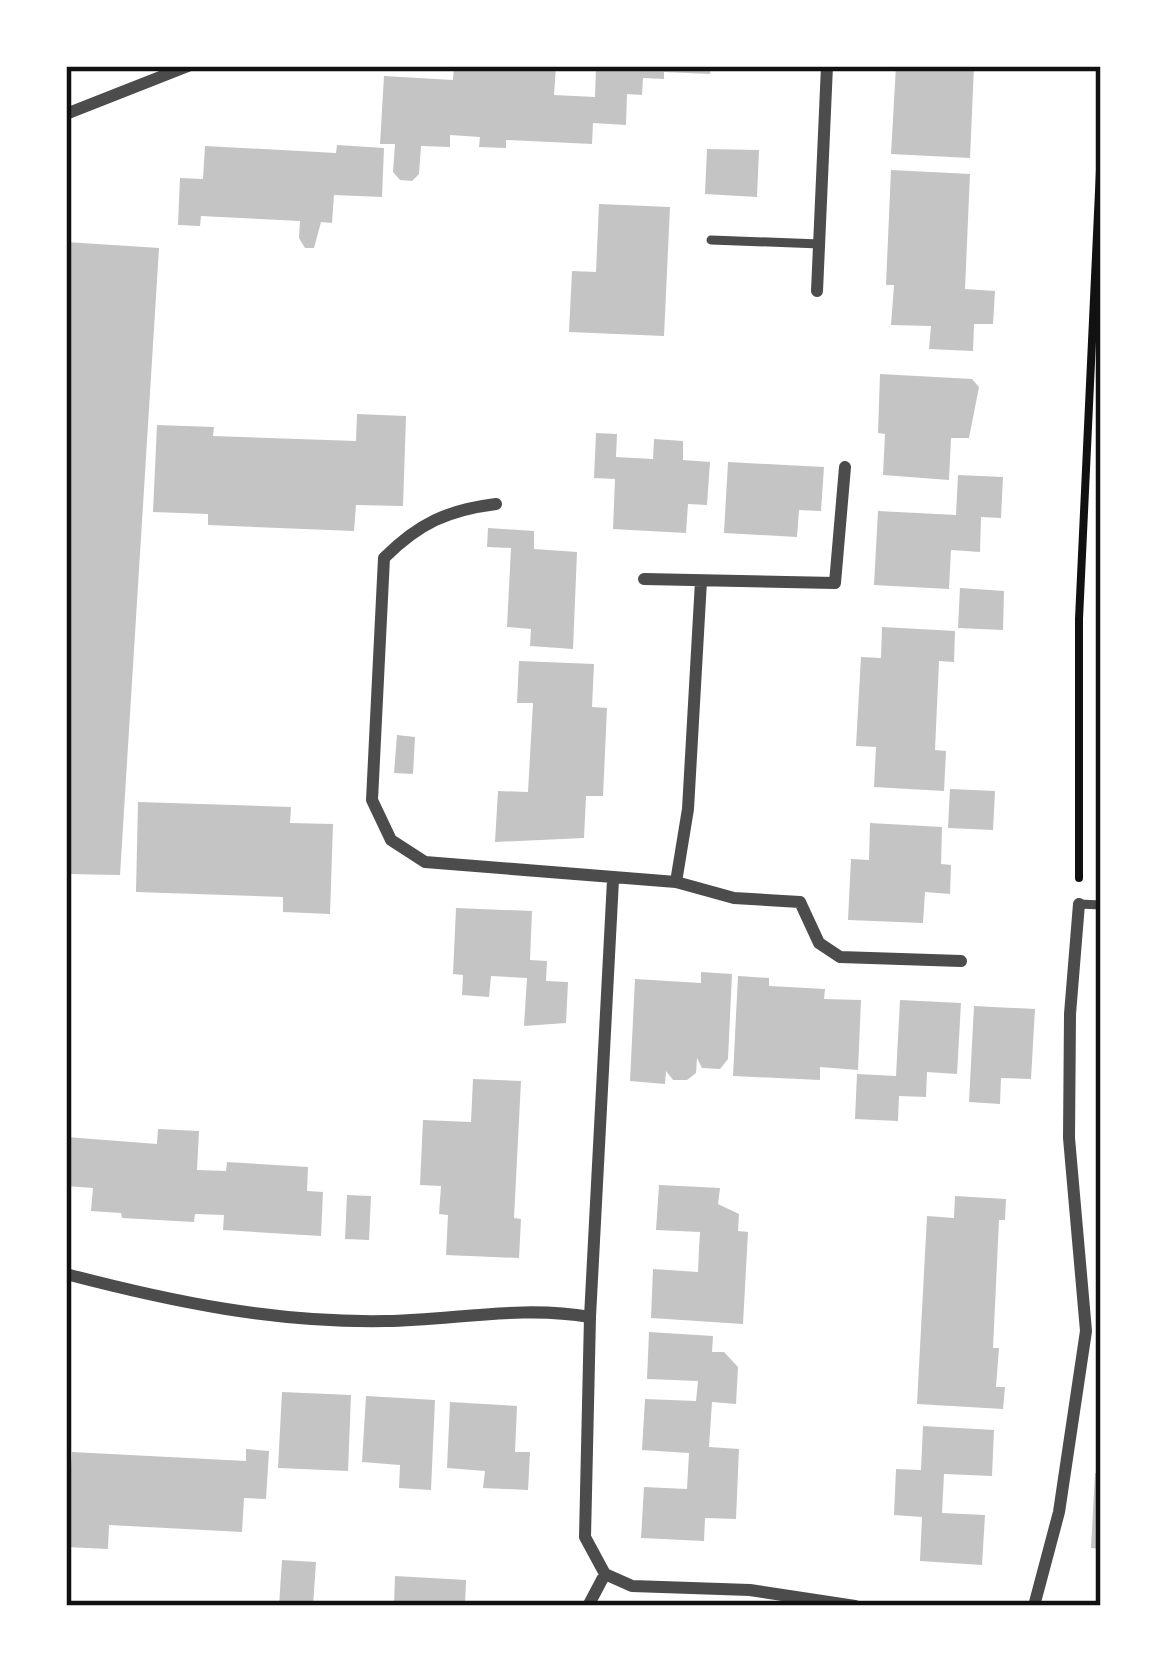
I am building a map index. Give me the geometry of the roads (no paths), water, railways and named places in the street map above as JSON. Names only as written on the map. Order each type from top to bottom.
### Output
[{"type":"street","points":[[66,114],[188,66]]},
{"type":"street","points":[[818,291],[827,66]]},
{"type":"street","points":[[644,579],[835,583],[845,467]]},
{"type":"street","points":[[496,504],[450,510],[418,526],[384,558],[374,677],[373,800],[378,820],[406,854],[424,862],[676,883],[734,898],[800,902],[819,943],[841,957],[961,962]]},
{"type":"street","points":[[676,883],[688,809],[700,581]]},
{"type":"street","points":[[613,880],[590,1317],[585,1537],[604,1574],[632,1586],[750,1590],[855,1606]]},
{"type":"street","points":[[1034,1606],[1063,1490],[1086,1330],[1070,1138],[1070,1014],[1079,904]]},
{"type":"street","points":[[66,1274],[173,1302],[272,1318],[388,1321],[556,1311],[590,1317]]},
{"type":"street","points":[[588,1606],[604,1574]]},
{"type":"lane","points":[[712,240],[820,244]]},
{"type":"lane","points":[[1079,904],[1101,905]]}]
